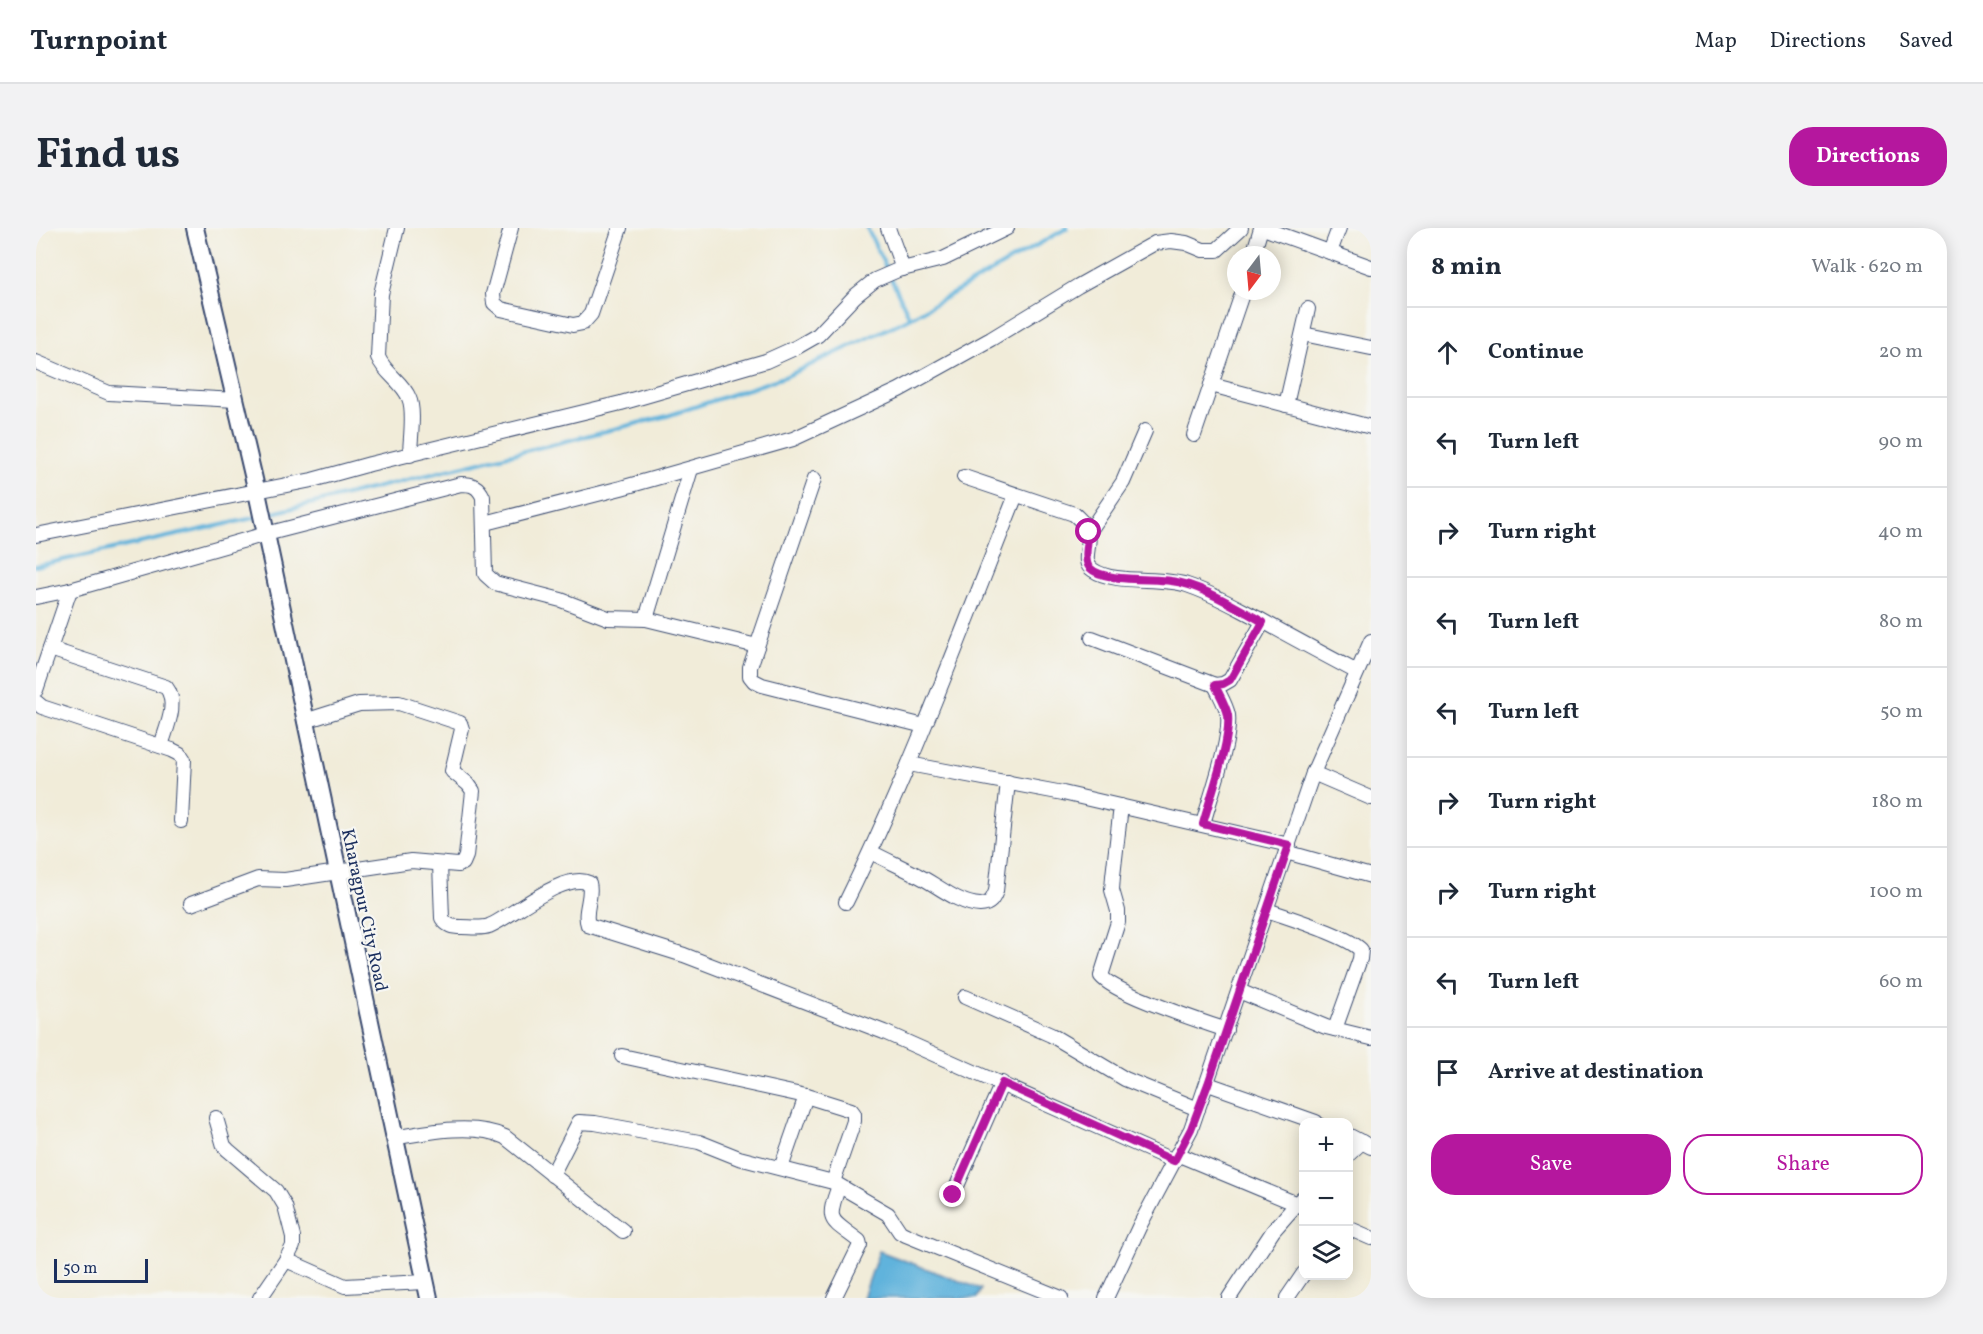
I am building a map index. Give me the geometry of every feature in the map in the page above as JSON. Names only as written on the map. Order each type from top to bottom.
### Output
[{"type":"main road","name":"Kharagpur City Road","points":[[195,228],[259,499],[427,1290]]},
{"type":"street","points":[[397,228],[381,294],[378,357],[382,367],[409,398],[411,407],[410,455]]},
{"type":"street","points":[[511,228],[493,294],[494,303],[501,309],[573,325],[584,323],[591,314],[620,228]]},
{"type":"street","points":[[888,228],[900,270]]},
{"type":"street","points":[[36,535],[259,499],[312,480],[621,403],[766,361],[818,335],[855,296],[875,280],[900,270],[943,258],[1007,228]]},
{"type":"street","points":[[485,522],[621,489],[793,439],[899,390],[1155,243],[1171,241],[1186,243],[1203,250],[1217,250],[1241,228]]},
{"type":"street","points":[[1256,246],[1262,228],[1371,267]]},
{"type":"street","points":[[1330,252],[1339,228]]},
{"type":"street","points":[[1194,435],[1240,300]]},
{"type":"street","points":[[1286,405],[1308,309]]},
{"type":"street","points":[[1303,334],[1371,348]]},
{"type":"street","points":[[36,362],[109,393],[236,400]]},
{"type":"street","points":[[1211,385],[1371,427]]},
{"type":"street","points":[[1145,431],[1123,482],[1089,532],[1087,563],[1090,568],[1098,573],[1135,580],[1173,581],[1190,585],[1357,672]]},
{"type":"street","points":[[646,619],[691,468]]},
{"type":"street","points":[[964,477],[1074,514],[1089,532]]},
{"type":"street","points":[[814,479],[757,646],[750,676],[754,681],[924,726]]},
{"type":"street","points":[[36,597],[70,590],[265,532],[461,484],[469,484],[480,490],[483,497],[485,574],[495,583],[561,600],[608,618],[646,619],[757,646]]},
{"type":"street","points":[[846,902],[871,852],[909,764],[1016,495]]},
{"type":"street","points":[[36,690],[70,590]]},
{"type":"street","points":[[1092,638],[1215,685],[1230,680],[1263,622]]},
{"type":"street","points":[[1106,1298],[1140,1225],[1191,1129],[1313,773],[1371,641]]},
{"type":"street","points":[[50,649],[166,687],[172,693],[173,704],[161,746]]},
{"type":"street","points":[[1203,824],[1226,739],[1228,723],[1227,712],[1215,685]]},
{"type":"street","points":[[36,702],[42,707],[180,754],[184,760],[181,821]]},
{"type":"street","points":[[191,904],[258,879],[285,880],[402,862],[458,865],[463,863],[466,856],[473,791],[452,771],[462,729],[460,723],[454,719],[399,703],[359,704],[305,721]]},
{"type":"street","points":[[909,764],[1008,782],[1203,824],[1288,848],[1371,876]]},
{"type":"street","points":[[1313,773],[1371,798]]},
{"type":"street","points":[[871,852],[919,875],[961,899],[980,905],[988,903],[993,899],[996,891],[1008,782]]},
{"type":"street","points":[[1121,806],[1112,890],[1118,911],[1118,922],[1101,976],[1106,981],[1139,998],[1226,1030]]},
{"type":"street","points":[[440,864],[442,918],[446,924],[453,927],[489,926],[554,888],[583,880],[589,883],[591,888],[586,919],[588,925],[684,955],[884,1032],[1176,1157],[1299,1200]]},
{"type":"street","points":[[1267,910],[1355,944],[1360,950],[1360,959],[1335,1029]]},
{"type":"street","points":[[1239,991],[1335,1029],[1371,1038]]},
{"type":"street","points":[[965,997],[1051,1035],[1125,1079],[1198,1109]]},
{"type":"street","points":[[622,1056],[806,1095],[845,1107],[854,1114],[836,1184],[831,1216],[834,1222],[859,1241],[860,1245],[834,1298]]},
{"type":"street","points":[[953,1195],[1002,1083]]},
{"type":"street","points":[[1208,1084],[1305,1118]]},
{"type":"street","points":[[781,1168],[806,1095]]},
{"type":"street","points":[[216,1118],[224,1146],[276,1191],[282,1199],[293,1237],[286,1260],[260,1298]]},
{"type":"street","points":[[552,1175],[579,1122],[586,1121],[699,1142],[728,1154],[836,1184],[888,1214],[900,1232],[1061,1298]]},
{"type":"street","points":[[393,1138],[443,1130],[494,1132],[505,1137],[623,1231]]},
{"type":"street","points":[[1353,1138],[1369,1146]]},
{"type":"street","points":[[1353,1153],[1369,1146]]},
{"type":"street","points":[[1229,1298],[1273,1232],[1299,1201]]},
{"type":"street","points":[[1353,1230],[1371,1238]]},
{"type":"street","points":[[286,1260],[345,1286],[427,1290]]},
{"type":"street","points":[[1287,1298],[1299,1280]]},
{"type":"water","points":[[879,1251],[981,1289],[977,1298],[863,1298]]},
{"type":"waterway","points":[[867,228],[910,318]]},
{"type":"waterway","points":[[265,515],[667,416],[787,376],[910,318],[1067,228]]},
{"type":"waterway","points":[[36,566],[258,517]]},
{"type":"route","points":[[953,1195],[1002,1083],[1174,1161],[1191,1129],[1208,1084],[1289,845],[1203,824],[1226,739],[1228,723],[1227,712],[1215,685],[1230,680],[1263,622],[1190,585],[1173,581],[1135,580],[1098,573],[1087,563],[1089,532]]}]
